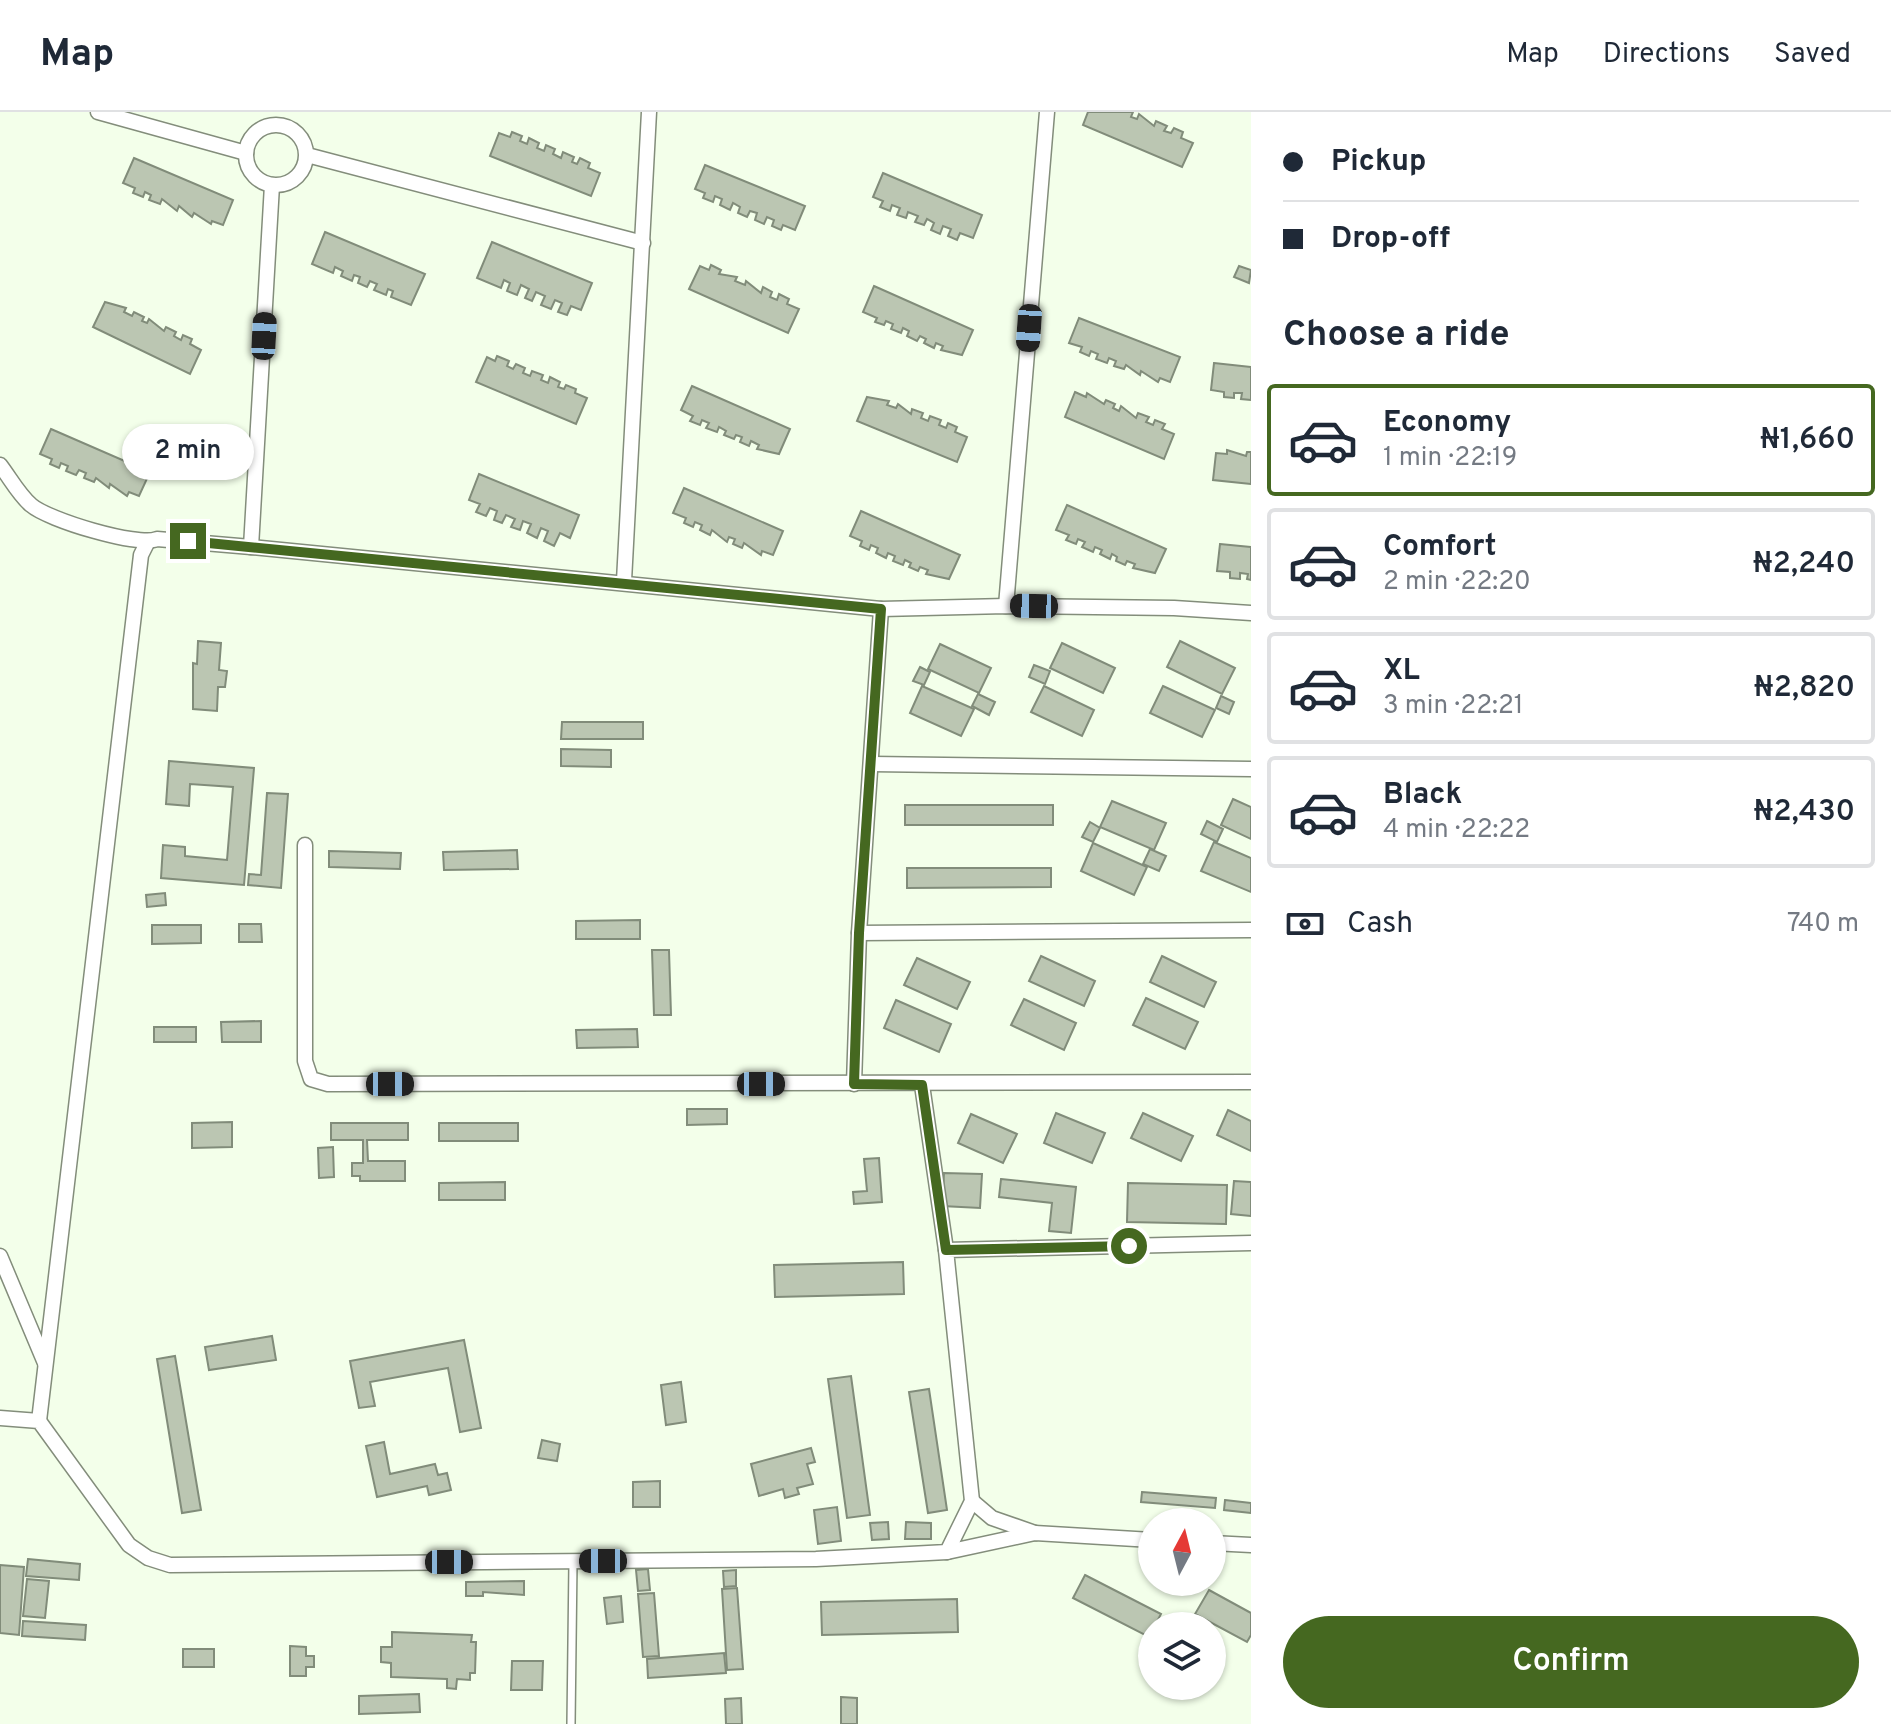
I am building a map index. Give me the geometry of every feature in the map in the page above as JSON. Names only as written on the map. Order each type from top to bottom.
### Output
[{"type":"street","points":[[98,112],[246,153]]},
{"type":"street","points":[[624,581],[649,112]]},
{"type":"street","points":[[1006,606],[1047,112]]},
{"type":"street","points":[[278,118],[298,134],[307,155],[296,178],[272,185],[253,174],[246,153],[251,138],[278,118]]},
{"type":"street","points":[[307,155],[643,243]]},
{"type":"street","points":[[251,547],[272,185]]},
{"type":"street","points":[[0,465],[32,507],[90,529],[147,543],[157,539],[251,547],[624,581],[881,609],[1006,606],[1174,608],[1251,613]]},
{"type":"street","points":[[147,543],[139,571],[39,1421],[129,1545],[148,1558],[170,1565],[816,1559],[947,1552],[1035,1533],[1138,1539]]},
{"type":"street","points":[[854,1084],[859,933],[881,609]]},
{"type":"street","points":[[872,764],[1251,769]]},
{"type":"street","points":[[305,845],[305,1061],[311,1079],[328,1084],[1251,1082]]},
{"type":"street","points":[[859,933],[1251,930]]},
{"type":"street","points":[[922,1085],[946,1250],[972,1501],[947,1552]]},
{"type":"street","points":[[946,1250],[1251,1243]]},
{"type":"street","points":[[0,1256],[45,1363]]},
{"type":"street","points":[[0,1418],[39,1421]]},
{"type":"street","points":[[972,1501],[992,1518],[1035,1533]]},
{"type":"street","points":[[1226,1544],[1251,1545]]},
{"type":"lane","points":[[571,1724],[573,1561]]},
{"type":"building","points":[[1088,112],[1133,112],[1131,117],[1137,119],[1139,114],[1154,126],[1156,121],[1167,126],[1164,131],[1171,133],[1174,128],[1183,132],[1181,138],[1193,143],[1182,167],[1083,125]]},
{"type":"building","points":[[512,132],[522,136],[520,141],[527,144],[529,138],[539,143],[537,148],[544,151],[546,145],[555,149],[553,154],[561,158],[563,152],[574,157],[572,162],[577,164],[580,158],[590,163],[588,168],[600,173],[591,196],[490,156],[499,133],[510,137]]},
{"type":"building","points":[[134,158],[233,200],[223,225],[212,221],[211,224],[194,213],[192,217],[179,206],[177,211],[162,199],[160,204],[149,200],[151,195],[145,192],[143,197],[133,193],[135,188],[123,183]]},
{"type":"building","points":[[705,165],[805,206],[795,230],[783,225],[781,230],[772,226],[774,220],[767,217],[764,224],[755,220],[757,213],[750,211],[747,217],[738,213],[740,207],[733,203],[730,210],[720,205],[722,199],[715,196],[713,202],[703,198],[705,193],[695,189]]},
{"type":"building","points":[[883,173],[982,215],[973,238],[960,233],[957,240],[948,236],[951,229],[943,226],[940,234],[931,230],[934,223],[927,219],[924,225],[915,222],[918,216],[908,212],[906,218],[897,215],[900,208],[892,205],[890,211],[880,207],[883,201],[873,197]]},
{"type":"building","points":[[325,232],[425,274],[411,305],[391,297],[393,291],[388,289],[386,295],[374,290],[377,284],[370,281],[367,287],[358,283],[360,277],[354,275],[352,281],[341,276],[343,271],[335,267],[333,273],[312,264]]},
{"type":"building","points":[[492,242],[592,283],[581,310],[571,306],[567,315],[558,312],[562,303],[555,300],[551,309],[541,305],[545,296],[536,292],[532,301],[525,298],[529,289],[521,285],[517,295],[507,291],[510,283],[504,280],[501,288],[477,278]]},
{"type":"building","points":[[711,265],[721,270],[719,274],[737,277],[735,281],[745,285],[746,281],[761,293],[763,287],[772,292],[770,297],[777,300],[779,294],[789,299],[787,304],[799,309],[788,333],[689,289],[700,266],[709,270]]},
{"type":"building","points":[[1239,266],[1251,270],[1249,283],[1234,277]]},
{"type":"building","points":[[874,286],[973,330],[962,355],[941,350],[943,346],[936,343],[934,348],[924,343],[926,339],[920,336],[917,341],[907,336],[909,331],[903,328],[901,333],[891,329],[893,324],[886,321],[884,325],[875,322],[877,318],[863,312]]},
{"type":"building","points":[[105,302],[126,308],[124,312],[132,316],[134,312],[144,317],[142,321],[147,323],[149,319],[164,331],[166,327],[176,332],[174,336],[181,340],[183,335],[192,339],[190,344],[201,350],[190,374],[93,327]]},
{"type":"building","points":[[1079,318],[1180,357],[1170,382],[1160,378],[1158,382],[1126,365],[1124,369],[1114,366],[1116,361],[1109,358],[1107,363],[1096,359],[1098,354],[1091,351],[1089,356],[1080,352],[1082,347],[1069,343]]},
{"type":"building","points":[[497,356],[509,361],[507,366],[513,369],[516,364],[525,368],[523,373],[530,376],[532,371],[543,375],[541,380],[548,383],[550,377],[560,382],[558,387],[564,389],[566,385],[587,398],[576,424],[476,382],[487,357],[495,361]]},
{"type":"building","points":[[1214,363],[1251,367],[1251,400],[1241,399],[1242,393],[1234,393],[1234,398],[1211,390]]},
{"type":"building","points":[[692,386],[790,429],[779,454],[757,449],[759,445],[751,441],[749,446],[740,442],[742,437],[736,435],[734,439],[724,435],[726,431],[719,427],[717,432],[706,428],[709,423],[702,420],[700,425],[690,421],[693,416],[681,410]]},
{"type":"building","points":[[1075,392],[1086,397],[1087,393],[1104,404],[1106,400],[1115,404],[1113,408],[1119,411],[1121,406],[1136,418],[1138,413],[1149,417],[1146,422],[1153,425],[1155,420],[1165,424],[1162,429],[1174,434],[1164,459],[1065,417]]},
{"type":"building","points":[[867,397],[889,401],[887,405],[896,408],[898,404],[911,414],[912,409],[923,413],[921,418],[928,421],[930,416],[941,420],[939,425],[946,428],[948,423],[957,427],[955,432],[967,437],[957,462],[857,421]]},
{"type":"building","points":[[51,429],[150,472],[139,496],[129,492],[127,496],[96,478],[94,482],[84,478],[86,473],[79,470],[76,475],[66,471],[68,466],[61,463],[59,468],[50,464],[52,459],[40,454]]},
{"type":"building","points":[[1227,450],[1246,456],[1247,452],[1251,452],[1251,484],[1213,480],[1216,453],[1227,454]]},
{"type":"building","points":[[479,474],[579,515],[570,538],[560,533],[554,546],[544,541],[548,531],[541,528],[537,538],[527,533],[531,524],[523,521],[520,530],[511,527],[515,519],[506,515],[502,523],[494,520],[497,511],[490,508],[486,516],[476,512],[480,504],[469,500]]},
{"type":"building","points":[[684,488],[783,531],[773,555],[762,551],[761,555],[744,543],[742,548],[733,544],[735,539],[729,537],[727,542],[712,530],[710,535],[700,530],[702,525],[695,522],[693,527],[684,523],[686,518],[673,513]]},
{"type":"building","points":[[1067,505],[1166,549],[1155,573],[1133,568],[1135,564],[1127,561],[1125,565],[1116,561],[1117,557],[1112,554],[1110,559],[1095,547],[1093,552],[1082,547],[1085,542],[1078,539],[1076,544],[1066,540],[1069,535],[1056,530]]},
{"type":"building","points":[[861,511],[960,555],[949,579],[926,574],[928,570],[920,567],[918,571],[909,567],[911,563],[905,560],[903,565],[893,561],[895,556],[888,553],[886,558],[876,553],[878,548],[871,545],[869,550],[860,546],[862,541],[850,536]]},
{"type":"building","points":[[1220,544],[1251,547],[1251,580],[1247,579],[1248,574],[1240,573],[1240,579],[1230,578],[1230,572],[1217,571]]},
{"type":"building","points":[[198,641],[221,643],[219,670],[227,671],[225,687],[218,687],[217,711],[193,709],[193,663],[197,664]]},
{"type":"building","points":[[1180,641],[1235,668],[1222,694],[1167,667]]},
{"type":"building","points":[[1062,643],[1115,668],[1103,693],[1050,668]]},
{"type":"building","points":[[940,644],[991,668],[979,693],[928,669]]},
{"type":"building","points":[[1034,665],[1050,671],[1045,684],[1029,677]]},
{"type":"building","points":[[920,667],[930,672],[924,685],[913,681]]},
{"type":"building","points":[[922,686],[974,709],[961,736],[910,713]]},
{"type":"building","points":[[1044,686],[1094,710],[1082,736],[1031,712]]},
{"type":"building","points":[[1163,686],[1215,710],[1202,737],[1150,713]]},
{"type":"building","points":[[978,694],[995,702],[989,715],[972,706]]},
{"type":"building","points":[[1221,696],[1234,702],[1229,714],[1216,708]]},
{"type":"building","points":[[562,722],[643,722],[643,739],[561,739]]},
{"type":"building","points":[[561,749],[611,750],[611,767],[561,766]]},
{"type":"building","points":[[169,761],[254,768],[244,885],[161,878],[163,845],[185,847],[185,856],[227,860],[233,787],[190,784],[189,806],[166,804]]},
{"type":"building","points":[[267,793],[288,794],[281,888],[248,885],[249,874],[261,875]]},
{"type":"building","points":[[1233,799],[1251,807],[1251,839],[1221,825]]},
{"type":"building","points":[[1112,801],[1166,823],[1154,850],[1100,827]]},
{"type":"building","points":[[905,805],[1053,805],[1053,825],[905,825]]},
{"type":"building","points":[[1207,821],[1223,829],[1217,842],[1201,834]]},
{"type":"building","points":[[1090,822],[1100,828],[1093,842],[1082,837]]},
{"type":"building","points":[[1214,842],[1251,858],[1251,892],[1201,871]]},
{"type":"building","points":[[1093,843],[1147,867],[1134,895],[1081,871]]},
{"type":"building","points":[[1150,849],[1166,856],[1159,871],[1143,864]]},
{"type":"building","points":[[517,850],[518,869],[444,870],[443,852]]},
{"type":"building","points":[[329,851],[401,853],[400,869],[329,867]]},
{"type":"building","points":[[907,868],[1051,868],[1051,887],[907,888]]},
{"type":"building","points":[[165,893],[166,905],[147,907],[146,895]]},
{"type":"building","points":[[640,920],[640,939],[576,939],[576,921]]},
{"type":"building","points":[[239,924],[261,924],[262,942],[239,942]]},
{"type":"building","points":[[152,925],[201,925],[201,943],[152,944]]},
{"type":"building","points":[[652,950],[669,950],[671,1015],[654,1015]]},
{"type":"building","points":[[1041,956],[1095,981],[1084,1006],[1029,981]]},
{"type":"building","points":[[1162,956],[1216,982],[1204,1007],[1150,982]]},
{"type":"building","points":[[917,958],[970,982],[957,1009],[904,985]]},
{"type":"building","points":[[1146,998],[1198,1022],[1185,1049],[1133,1025]]},
{"type":"building","points":[[1024,999],[1076,1023],[1064,1050],[1011,1025]]},
{"type":"building","points":[[896,1000],[951,1024],[939,1052],[884,1028]]},
{"type":"building","points":[[261,1021],[261,1042],[222,1042],[221,1022]]},
{"type":"building","points":[[154,1027],[196,1027],[196,1042],[154,1042]]},
{"type":"building","points":[[637,1029],[638,1047],[577,1048],[576,1030]]},
{"type":"building","points":[[687,1109],[727,1109],[727,1124],[687,1125]]},
{"type":"building","points":[[1228,1110],[1251,1121],[1251,1151],[1217,1135]]},
{"type":"building","points":[[1056,1113],[1105,1133],[1092,1163],[1044,1143]]},
{"type":"building","points":[[1143,1113],[1193,1136],[1181,1161],[1131,1138]]},
{"type":"building","points":[[971,1114],[1017,1134],[1003,1163],[958,1143]]},
{"type":"building","points":[[232,1122],[232,1147],[192,1148],[192,1123]]},
{"type":"building","points":[[331,1123],[408,1123],[408,1140],[367,1140],[368,1161],[405,1161],[405,1181],[360,1181],[360,1176],[352,1176],[352,1163],[363,1163],[363,1140],[331,1140]]},
{"type":"building","points":[[439,1123],[518,1123],[518,1141],[439,1141]]},
{"type":"building","points":[[333,1147],[334,1177],[319,1178],[318,1148]]},
{"type":"building","points":[[879,1158],[882,1202],[854,1204],[853,1192],[867,1191],[864,1159]]},
{"type":"building","points":[[944,1173],[982,1174],[980,1208],[942,1206]]},
{"type":"building","points":[[1001,1179],[1076,1187],[1071,1233],[1049,1231],[1052,1203],[999,1197]]},
{"type":"building","points":[[1234,1181],[1251,1182],[1251,1216],[1231,1214]]},
{"type":"building","points":[[505,1182],[505,1200],[439,1200],[439,1183]]},
{"type":"building","points":[[1128,1183],[1227,1185],[1226,1224],[1127,1222]]},
{"type":"building","points":[[903,1262],[904,1294],[775,1297],[774,1265]]},
{"type":"building","points":[[272,1336],[276,1360],[209,1370],[205,1347]]},
{"type":"building","points":[[464,1340],[481,1428],[460,1432],[448,1368],[370,1382],[375,1406],[359,1408],[350,1361]]},
{"type":"building","points":[[175,1356],[201,1510],[182,1513],[157,1359]]},
{"type":"building","points":[[851,1376],[870,1515],[847,1518],[828,1379]]},
{"type":"building","points":[[681,1382],[686,1422],[666,1425],[661,1385]]},
{"type":"building","points":[[929,1389],[947,1510],[928,1513],[909,1392]]},
{"type":"building","points":[[542,1440],[560,1444],[557,1461],[538,1458]]},
{"type":"building","points":[[384,1442],[390,1474],[435,1464],[438,1475],[447,1473],[451,1490],[429,1495],[427,1486],[377,1497],[366,1446]]},
{"type":"building","points":[[811,1448],[815,1462],[807,1464],[813,1484],[797,1488],[799,1494],[785,1498],[783,1489],[759,1496],[751,1464]]},
{"type":"building","points":[[660,1481],[660,1507],[633,1507],[633,1482]]},
{"type":"building","points":[[1142,1492],[1216,1498],[1215,1508],[1141,1502]]},
{"type":"building","points":[[1225,1500],[1251,1503],[1251,1513],[1226,1510]]},
{"type":"building","points":[[837,1507],[841,1541],[818,1544],[814,1510]]},
{"type":"building","points":[[888,1522],[889,1539],[872,1540],[870,1523]]},
{"type":"building","points":[[906,1522],[931,1523],[931,1539],[905,1539]]},
{"type":"building","points":[[28,1559],[80,1564],[79,1580],[26,1576]]},
{"type":"building","points":[[0,1565],[24,1567],[19,1635],[0,1633]]},
{"type":"building","points":[[648,1569],[650,1590],[638,1591],[636,1570]]},
{"type":"building","points":[[736,1570],[736,1586],[724,1587],[723,1571]]},
{"type":"building","points":[[1085,1575],[1157,1612],[1138,1612],[1138,1631],[1073,1598]]},
{"type":"building","points":[[27,1579],[49,1581],[45,1618],[23,1616]]},
{"type":"building","points":[[524,1581],[524,1595],[483,1592],[483,1596],[466,1596],[466,1582]]},
{"type":"building","points":[[737,1588],[743,1669],[727,1670],[722,1589]]},
{"type":"building","points":[[654,1593],[659,1656],[643,1657],[638,1594]]},
{"type":"building","points":[[621,1596],[623,1622],[607,1624],[604,1598]]},
{"type":"building","points":[[1206,1596],[1220,1596],[1251,1613],[1251,1635],[1247,1642],[1226,1631],[1226,1612],[1196,1612]]},
{"type":"building","points":[[957,1599],[958,1632],[822,1635],[821,1602]]},
{"type":"building","points":[[23,1621],[86,1625],[85,1640],[22,1636]]},
{"type":"building","points":[[392,1632],[472,1635],[471,1642],[476,1642],[475,1673],[470,1673],[470,1680],[457,1679],[456,1689],[447,1688],[447,1679],[391,1677],[391,1663],[381,1662],[381,1647],[392,1647]]},
{"type":"building","points":[[290,1646],[306,1647],[306,1656],[314,1656],[314,1667],[306,1667],[306,1676],[290,1676]]},
{"type":"building","points":[[183,1649],[214,1649],[214,1667],[183,1667]]},
{"type":"building","points":[[724,1653],[726,1673],[648,1678],[647,1659]]},
{"type":"building","points":[[512,1661],[543,1661],[542,1690],[511,1690]]},
{"type":"building","points":[[419,1694],[420,1712],[359,1714],[359,1696]]},
{"type":"building","points":[[841,1697],[857,1698],[857,1724],[841,1724]]},
{"type":"building","points":[[741,1698],[742,1724],[726,1724],[725,1699]]},
{"type":"route","points":[[188,541],[624,581],[881,609],[859,933],[854,1084],[922,1085],[946,1250],[1129,1246]]}]
